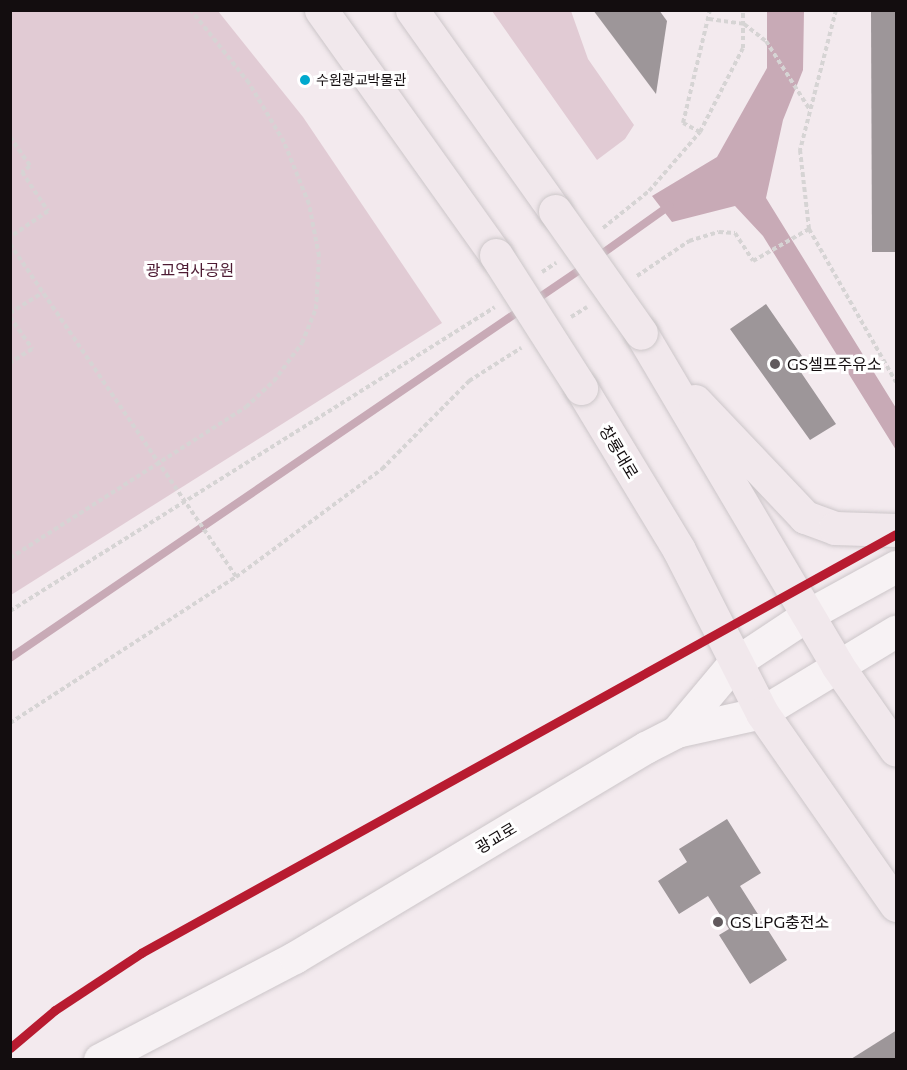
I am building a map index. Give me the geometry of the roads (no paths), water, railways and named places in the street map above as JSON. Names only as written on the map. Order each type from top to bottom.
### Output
[{"type":"main road","name":"창룡대로","points":[[321,10],[496,255],[581,388],[679,550],[733,665],[762,713],[897,905]]},
{"type":"main road","points":[[412,10],[641,333],[837,666],[897,750]]},
{"type":"main road","points":[[659,363],[805,517],[835,528],[897,530]]},
{"type":"main road","points":[[677,732],[733,665],[807,616],[897,567]]},
{"type":"main road","name":"광교로","points":[[99,1059],[295,958],[677,732],[762,713],[897,632]]},
{"type":"waterway","points":[[596,258],[669,206]]},
{"type":"waterway","points":[[534,301],[584,267]]},
{"type":"waterway","points":[[10,658],[522,309]]},
{"type":"place","name":"수원광교박물관","points":[[305,80]]},
{"type":"place","name":"GS셀프주유소","points":[[775,364]]},
{"type":"place","name":"GS LPG충전소","points":[[718,922]]},
{"type":"park label","name":"광교역사공원","points":[[190,270]]}]
